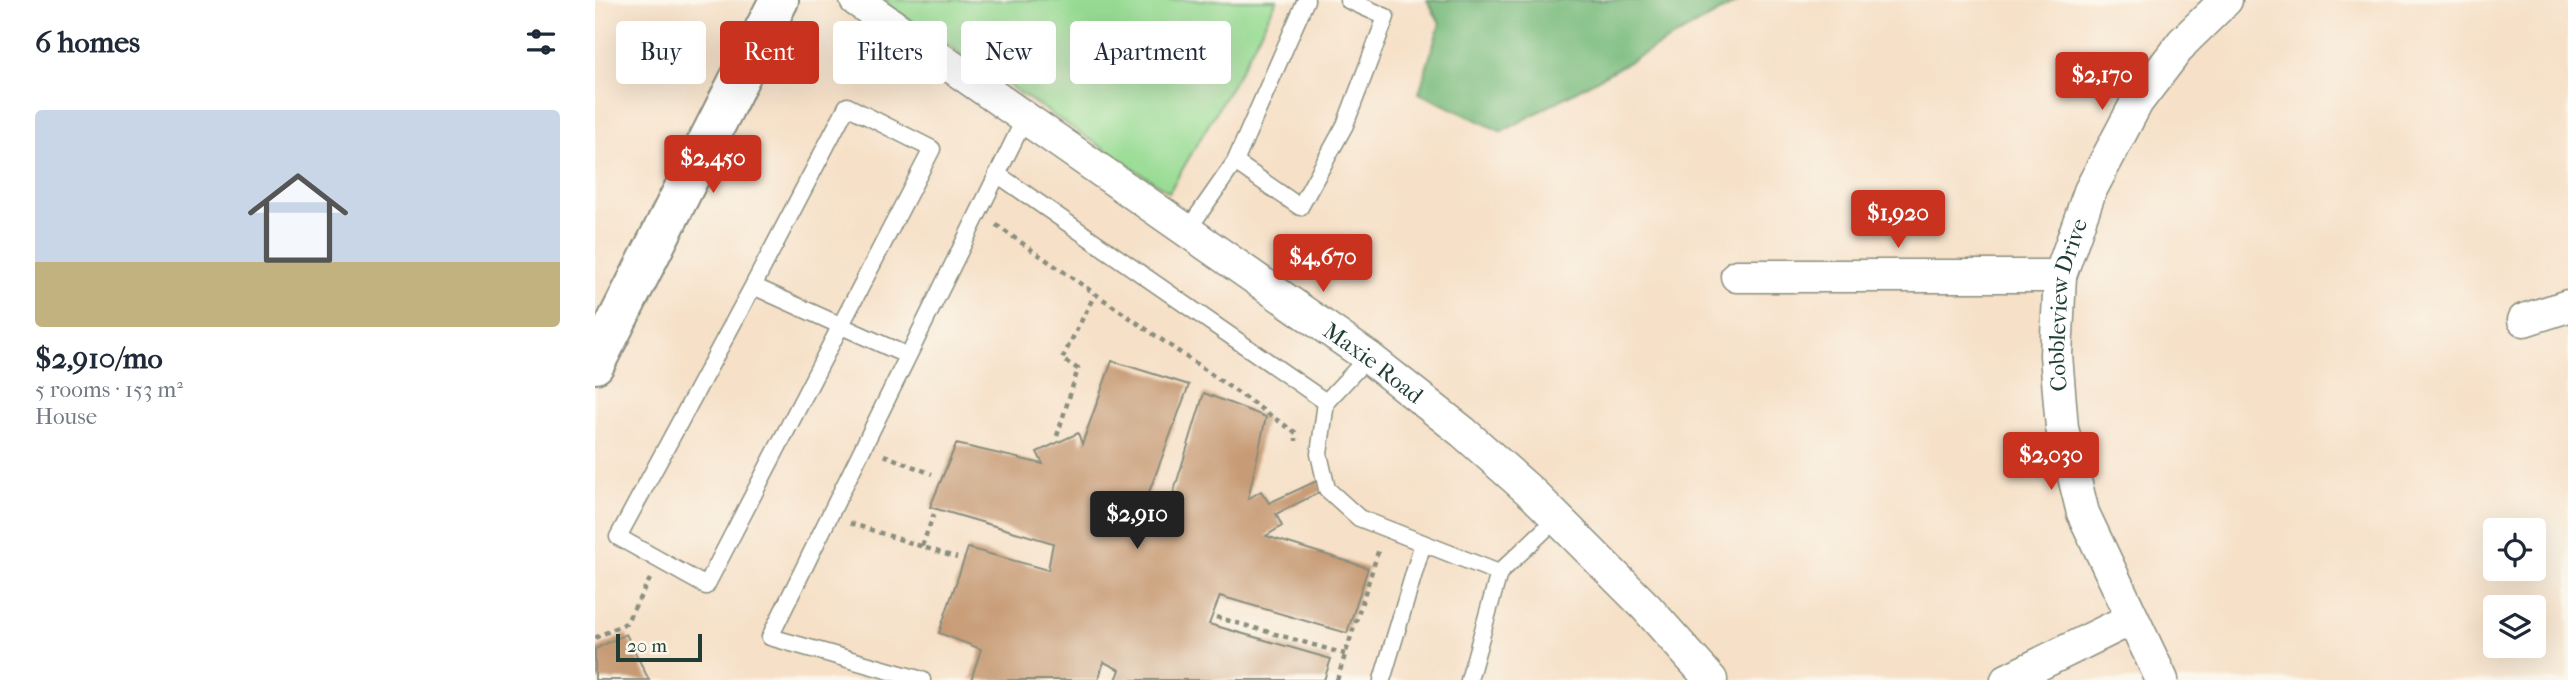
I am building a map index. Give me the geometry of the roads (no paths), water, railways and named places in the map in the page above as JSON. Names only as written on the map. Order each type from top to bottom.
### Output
[{"type":"street","points":[[595,364],[779,0]]},
{"type":"street","name":"Maxie Road","points":[[856,0],[1368,357],[1463,432],[1557,518],[1646,607],[1711,680]]},
{"type":"street","name":"Cobbleview Drive","points":[[2162,680],[2083,513],[2062,428],[2056,355],[2060,276],[2090,191],[2137,102],[2183,42],[2227,0]]},
{"type":"street","points":[[1737,276],[2060,276]]},
{"type":"street","points":[[2524,320],[2568,306]]},
{"type":"street","points":[[2007,680],[2131,619]]},
{"type":"lane","points":[[1187,231],[1235,162],[1306,0]]},
{"type":"lane","points":[[1235,162],[1300,207],[1345,125],[1386,17],[1348,0]]},
{"type":"lane","points":[[847,106],[932,149],[706,586],[618,537],[753,286],[847,106]]},
{"type":"lane","points":[[922,680],[770,637],[1025,118]]},
{"type":"lane","points":[[997,174],[1326,402]]},
{"type":"lane","points":[[753,286],[908,356]]},
{"type":"lane","points":[[1368,357],[1326,402],[1319,454],[1327,489],[1359,518],[1499,573]]},
{"type":"lane","points":[[1469,680],[1499,573],[1557,518]]},
{"type":"lane","points":[[1382,680],[1423,543]]}]
